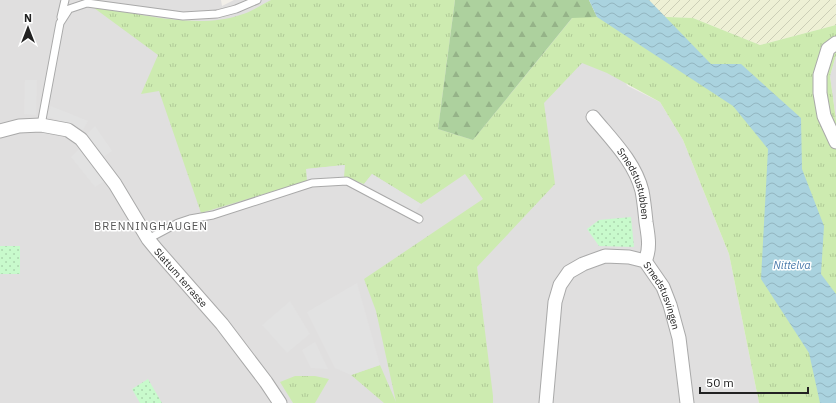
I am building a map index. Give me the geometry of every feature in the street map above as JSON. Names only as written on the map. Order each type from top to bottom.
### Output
[{"type":"street","points":[[836,43],[828,49],[820,75],[820,93],[824,116],[836,142]]},
{"type":"street","name":"Smedstustubben","points":[[593,117],[622,152],[635,173],[642,191],[649,238],[649,253],[645,261]]},
{"type":"street","name":"Slattum terrasse","points":[[0,131],[20,126],[41,125],[68,130],[81,139],[115,184],[148,239],[222,324],[280,403]]},
{"type":"street","name":"Smedstusvingen","points":[[546,403],[555,302],[560,284],[569,272],[583,264],[605,256],[629,256],[645,261],[664,287],[679,338],[687,403]]},
{"type":"lane","points":[[41,125],[65,0]]},
{"type":"lane","points":[[60,23],[69,9],[87,3],[183,16],[217,14],[236,9],[258,0]]},
{"type":"lane","points":[[148,239],[178,223],[190,219],[213,216],[312,183],[347,181],[419,219]]},
{"type":"shaded area","points":[[0,0],[221,0],[222,6],[234,0],[455,0],[438,129],[573,17],[628,86],[660,102],[683,140],[729,254],[759,403],[0,403]]},
{"type":"shaded area","points":[[836,55],[836,120],[830,76]]},
{"type":"shaded area","points":[[25,80],[37,80],[36,115],[24,114]]},
{"type":"shaded area","points":[[51,106],[88,121],[83,130],[47,116]]},
{"type":"shaded area","points":[[95,126],[112,151],[103,157],[87,134]]},
{"type":"shaded area","points":[[80,148],[105,181],[95,187],[71,157]]},
{"type":"shaded area","points":[[345,165],[344,177],[307,181],[306,169]]},
{"type":"shaded area","points":[[372,174],[421,204],[415,213],[364,184]]},
{"type":"shaded area","points":[[357,283],[380,365],[351,375],[335,368],[307,312]]},
{"type":"shaded area","points":[[290,301],[310,334],[287,353],[262,325]]},
{"type":"shaded area","points":[[315,342],[328,369],[311,368],[302,350]]},
{"type":"green space","points":[[271,0],[455,0],[438,129],[473,140],[573,17],[642,16],[693,18],[760,45],[836,25],[836,55],[830,76],[836,120],[836,403],[759,403],[729,254],[683,140],[660,102],[607,73],[582,63],[544,103],[555,184],[477,267],[493,403],[384,403],[351,375],[380,365],[396,402],[376,311],[364,279],[483,199],[465,174],[421,204],[372,174],[364,184],[344,177],[344,165],[307,169],[307,181],[201,213],[159,91],[141,94],[158,55],[90,5],[166,19],[205,21],[240,15]]},
{"type":"green space","points":[[455,0],[589,0],[597,17],[572,18],[473,140],[438,129]]},
{"type":"green space","points":[[628,0],[836,0],[836,25],[760,45],[693,18],[642,16]]},
{"type":"green space","points":[[631,217],[634,247],[599,246],[587,229],[599,220]]},
{"type":"green space","points":[[0,246],[20,246],[20,274],[0,274]]},
{"type":"green space","points":[[295,376],[315,376],[329,379],[315,403],[293,403],[280,382]]},
{"type":"green space","points":[[148,379],[162,403],[140,403],[132,389]]},
{"type":"water","name":"Nittelva","points":[[589,0],[649,0],[711,64],[741,64],[801,118],[802,169],[824,226],[821,274],[836,294],[836,403],[820,403],[809,353],[761,279],[768,149],[733,106],[597,17]]},
{"type":"district","name":"BRENNINGHAUGEN","points":[[151,226]]}]
